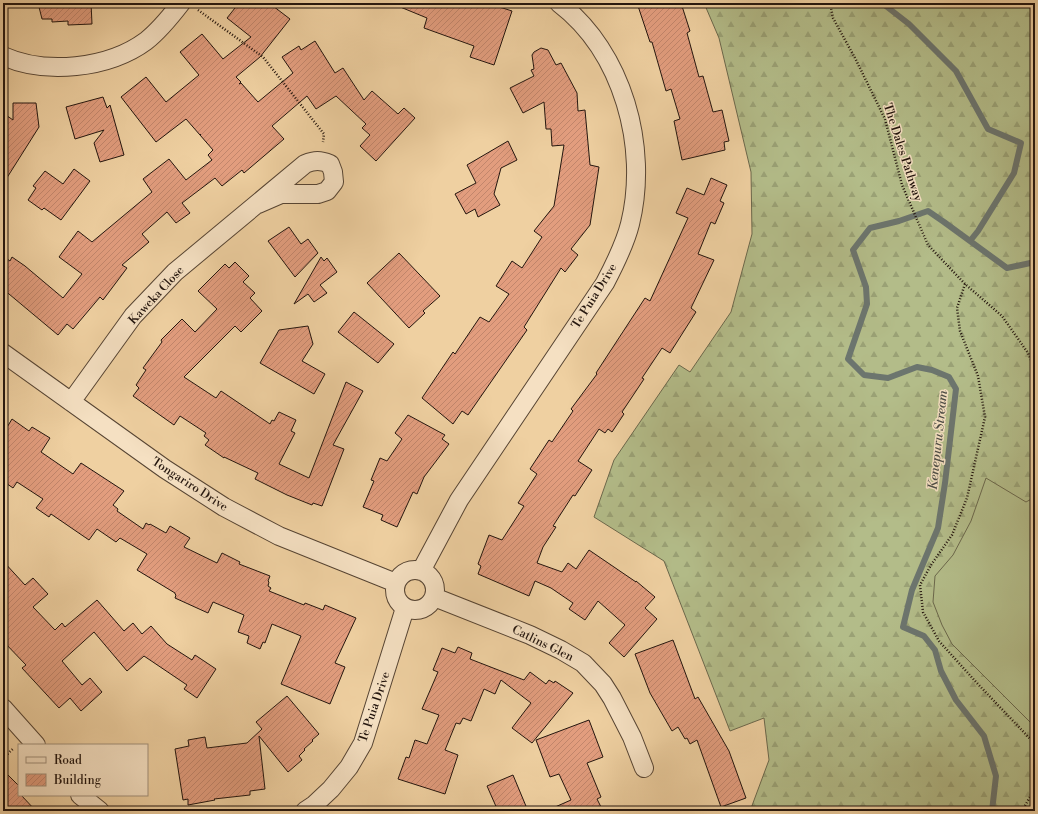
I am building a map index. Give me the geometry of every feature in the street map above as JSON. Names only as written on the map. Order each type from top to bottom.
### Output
[{"type":"street","name":"Te Puia Drive","points":[[421,571],[459,500],[605,283],[618,256],[630,224],[635,195],[636,166],[634,136],[628,109],[618,82],[606,58],[590,35],[566,8],[559,3]]},
{"type":"street","points":[[3,56],[30,66],[54,68],[79,66],[110,58],[130,50],[146,41],[188,5]]},
{"type":"street","name":"Kaweka Close","points":[[71,402],[133,316],[175,272],[305,164],[315,160],[322,161],[330,164],[334,172],[334,182],[327,190],[318,194],[281,194],[258,204]]},
{"type":"street","name":"Tongariro Drive","points":[[3,353],[165,469],[224,508],[279,536],[396,583]]},
{"type":"street","points":[[409,571],[421,571],[427,574],[434,584],[435,591],[431,604],[419,610],[412,611],[405,608],[399,604],[396,597],[394,590],[396,583],[409,571]]},
{"type":"street","name":"Catlins Glen","points":[[434,597],[530,635],[561,650],[583,663],[603,684],[612,698],[632,737],[644,768]]},
{"type":"street","name":"Te Puia Drive","points":[[305,811],[314,805],[331,789],[349,767],[363,743],[405,608]]},
{"type":"street","points":[[3,708],[35,744]]},
{"type":"street","points":[[81,796],[100,811]]},
{"type":"path","name":"The Dales Pathway","points":[[830,3],[834,18],[885,119],[902,185],[928,245],[965,284],[1002,316],[1028,353],[1035,369]]},
{"type":"path","points":[[188,5],[263,57],[324,134],[322,161]]},
{"type":"path","points":[[965,284],[957,308],[960,331],[978,376],[985,417],[967,498],[952,535],[931,565],[920,585],[923,612],[939,641],[1035,744]]},
{"type":"path","points":[[1022,811],[1035,788]]},
{"type":"green space","points":[[704,3],[1035,3],[1035,811],[750,811],[769,760],[764,718],[730,731],[664,561],[594,517],[614,460],[679,365],[690,372],[731,312],[752,234],[751,172],[719,38]]},
{"type":"green space","points":[[986,478],[1026,502],[1035,497],[1035,727],[952,644],[942,625],[933,602],[935,576],[953,555],[971,521]]},
{"type":"building","points":[[38,3],[91,3],[92,24],[68,25],[68,21],[52,22],[52,19],[42,19]]},
{"type":"building","points":[[239,3],[269,3],[290,19],[260,57],[236,77],[241,82],[239,84],[241,83],[258,102],[293,73],[282,57],[299,46],[301,50],[315,41],[335,73],[343,68],[364,100],[372,91],[398,114],[404,108],[415,118],[376,161],[360,146],[370,135],[362,128],[366,124],[336,96],[316,109],[307,96],[272,126],[284,139],[244,173],[242,170],[222,186],[215,178],[182,203],[190,213],[176,223],[167,212],[142,234],[149,242],[122,265],[127,268],[103,300],[100,297],[73,329],[67,324],[58,335],[3,289],[3,256],[10,261],[12,257],[25,266],[63,298],[82,274],[59,257],[78,231],[92,242],[152,192],[143,179],[169,159],[186,180],[212,160],[208,155],[213,150],[186,119],[156,142],[121,97],[146,77],[166,102],[199,75],[180,52],[202,34],[223,59],[251,37],[227,18]]},
{"type":"building","points":[[393,3],[487,3],[512,11],[494,65],[470,57],[474,46],[424,28],[427,18]]},
{"type":"building","points":[[637,3],[681,3],[690,31],[687,33],[699,77],[703,76],[713,112],[722,110],[729,141],[724,142],[725,150],[682,160],[674,121],[680,119],[671,89],[666,91],[652,42],[650,42]]},
{"type":"building","points":[[541,48],[548,50],[556,65],[561,63],[577,93],[578,111],[585,110],[590,165],[599,167],[590,225],[571,249],[578,255],[565,272],[561,268],[524,327],[527,330],[468,415],[462,411],[453,424],[422,398],[453,352],[455,354],[480,317],[489,322],[509,294],[496,286],[512,261],[522,268],[542,237],[534,231],[554,206],[564,145],[552,146],[551,129],[546,129],[544,102],[523,113],[510,88],[534,76],[531,70],[534,69],[532,55]]},
{"type":"building","points":[[103,97],[107,108],[110,105],[124,155],[100,162],[94,143],[104,130],[75,139],[66,107]]},
{"type":"building","points":[[13,103],[36,103],[39,127],[3,184],[3,113],[13,120]]},
{"type":"building","points":[[508,141],[517,160],[501,168],[494,194],[500,205],[478,217],[475,209],[466,214],[455,194],[476,183],[467,165]]},
{"type":"building","points":[[74,169],[90,181],[61,220],[44,208],[42,210],[28,200],[36,188],[33,186],[45,171],[63,184]]},
{"type":"building","points":[[711,178],[727,185],[720,201],[724,203],[715,224],[711,222],[698,254],[714,260],[691,308],[696,312],[670,353],[662,348],[642,378],[644,379],[622,412],[624,414],[612,432],[608,429],[605,433],[599,429],[578,461],[592,470],[575,496],[573,495],[553,526],[556,527],[543,547],[537,563],[562,572],[568,563],[576,569],[589,550],[636,581],[655,597],[645,608],[657,619],[624,657],[609,643],[625,625],[598,601],[585,620],[569,609],[573,603],[551,588],[535,581],[529,596],[478,574],[481,566],[478,564],[489,535],[502,540],[524,506],[518,503],[537,474],[530,469],[549,440],[552,442],[573,411],[571,409],[597,374],[596,373],[645,298],[650,301],[688,218],[676,213],[687,188],[704,195]]},
{"type":"building","points":[[289,227],[301,244],[308,239],[318,253],[295,277],[268,241]]},
{"type":"building","points":[[399,253],[440,296],[423,311],[425,313],[409,328],[367,283]]},
{"type":"building","points":[[321,257],[324,261],[327,258],[337,272],[320,285],[327,293],[314,302],[308,294],[294,304]]},
{"type":"building","points":[[235,262],[249,276],[243,282],[255,293],[250,298],[262,311],[241,332],[235,326],[184,377],[216,398],[221,391],[270,424],[272,420],[274,421],[279,412],[296,420],[291,431],[295,433],[279,464],[309,478],[346,382],[363,391],[333,445],[344,449],[322,506],[313,503],[312,505],[287,495],[255,479],[258,473],[224,458],[205,445],[209,440],[204,436],[206,433],[180,416],[174,425],[133,396],[139,388],[136,385],[146,370],[143,368],[162,342],[161,340],[182,319],[195,332],[217,309],[198,291],[225,264],[229,268]]},
{"type":"building","points":[[354,312],[394,344],[378,363],[338,332]]},
{"type":"building","points":[[308,326],[313,344],[302,361],[325,374],[314,394],[260,363],[279,330]]},
{"type":"building","points":[[408,415],[445,435],[442,439],[449,444],[424,477],[417,494],[413,492],[397,527],[381,520],[383,515],[363,507],[374,481],[371,480],[380,458],[387,461],[402,439],[395,433]]},
{"type":"building","points":[[12,419],[29,431],[32,427],[50,438],[41,452],[73,474],[81,463],[124,491],[113,505],[118,509],[117,511],[143,529],[146,523],[166,533],[170,526],[190,538],[184,547],[217,563],[222,553],[240,562],[239,564],[270,576],[268,586],[271,588],[269,591],[304,605],[305,603],[323,610],[325,605],[356,618],[335,663],[345,667],[330,704],[281,684],[301,636],[272,624],[265,643],[263,642],[260,649],[247,643],[249,636],[238,632],[244,615],[213,602],[208,613],[175,598],[175,593],[137,570],[147,554],[120,538],[116,542],[97,529],[89,540],[51,514],[49,517],[36,508],[43,499],[17,482],[13,488],[3,481],[3,434]]},
{"type":"building","points":[[3,561],[25,585],[33,578],[48,594],[33,607],[55,630],[62,623],[65,627],[97,600],[124,631],[133,623],[142,634],[151,626],[167,644],[192,660],[195,655],[216,669],[197,698],[184,689],[187,685],[144,656],[127,671],[94,632],[62,661],[82,685],[90,678],[102,692],[81,711],[70,698],[59,708],[22,668],[26,665],[3,641]]},
{"type":"building","points":[[673,640],[695,699],[698,697],[729,751],[746,798],[721,807],[697,740],[690,744],[687,738],[685,739],[678,727],[672,731],[650,693],[635,654]]},
{"type":"building","points":[[458,647],[472,653],[470,659],[524,680],[530,672],[546,684],[549,680],[554,683],[555,681],[573,693],[532,743],[512,728],[531,703],[501,680],[495,694],[484,689],[471,721],[463,718],[460,724],[456,723],[445,750],[458,755],[445,794],[398,779],[406,757],[409,758],[415,740],[427,744],[439,715],[422,709],[438,672],[433,670],[442,648],[455,653]]},
{"type":"building","points":[[287,696],[319,734],[299,756],[302,760],[288,772],[259,736],[265,789],[250,791],[250,795],[214,799],[215,800],[188,805],[188,799],[183,800],[175,749],[189,746],[188,740],[205,737],[207,748],[247,743],[262,729],[256,722]]},
{"type":"building","points":[[589,720],[603,757],[587,763],[601,797],[597,799],[603,811],[546,811],[571,800],[559,774],[550,777],[536,740]]},
{"type":"building","points":[[3,770],[18,785],[18,796],[22,796],[36,811],[3,811]]},
{"type":"building","points":[[513,775],[528,811],[498,811],[487,786]]},
{"type":"waterway","points":[[882,3],[909,24],[956,71],[988,129],[1021,143],[1014,173],[978,231],[970,241]]},
{"type":"waterway","name":"Kenepuru Stream","points":[[992,811],[996,776],[984,736],[956,700],[941,671],[935,650],[924,636],[903,627],[912,590],[938,528],[956,389],[949,377],[932,370],[917,367],[888,378],[864,375],[848,359],[867,304],[866,287],[853,250],[870,228],[899,221],[928,211],[1007,268],[1035,262]]}]
